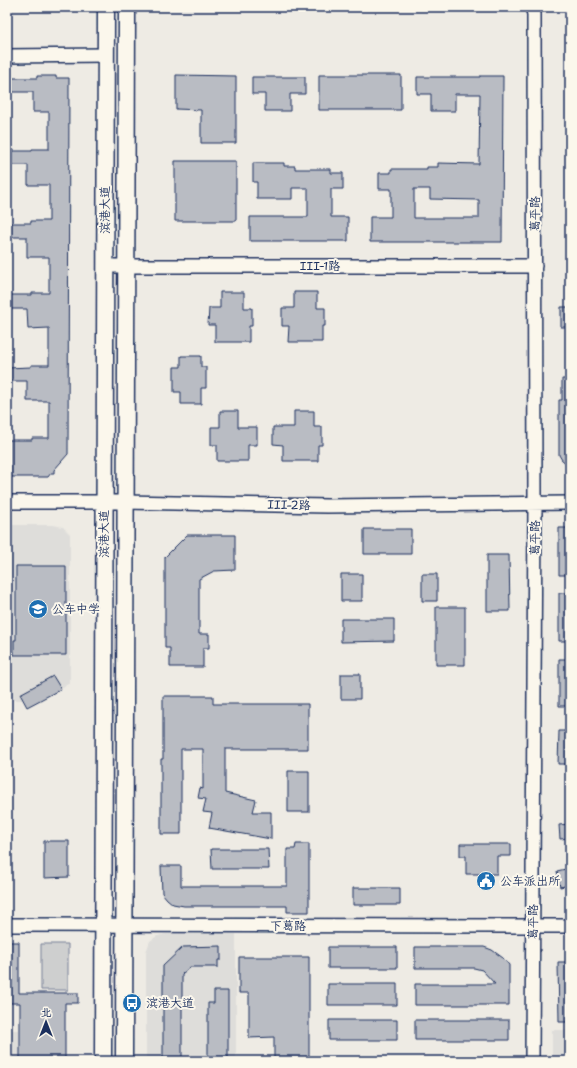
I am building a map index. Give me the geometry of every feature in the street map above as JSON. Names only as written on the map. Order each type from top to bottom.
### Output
[{"type":"main road","name":"滨港大道","points":[[103,1061],[106,7]]},
{"type":"main road","name":"滨港大道","points":[[124,1061],[127,7]]},
{"type":"street","name":"葛平路","points":[[532,1061],[536,503],[535,9]]},
{"type":"street","points":[[7,56],[106,55]]},
{"type":"street","name":"III-1路","points":[[105,266],[535,266]]},
{"type":"street","name":"III-2路","points":[[7,502],[126,502],[327,506],[570,503]]},
{"type":"street","name":"下葛路","points":[[7,925],[570,926]]},
{"type":"shaded area","name":"公车中学","points":[[7,525],[53,525],[63,527],[70,534],[70,683],[27,707],[23,700],[7,700]]},
{"type":"shaded area","points":[[166,934],[236,934],[236,1061],[146,1061],[146,952],[150,941],[157,936]]},
{"type":"shaded area","points":[[41,944],[68,944],[68,990],[41,990]]},
{"type":"shaded area","points":[[7,1030],[19,1030],[19,1061],[7,1061]]},
{"type":"shaded area","points":[[552,1030],[570,1030],[570,1061],[552,1061]]},
{"type":"building","points":[[176,75],[236,76],[236,143],[201,143],[201,110],[176,109]]},
{"type":"building","points":[[319,75],[401,75],[401,110],[319,110]]},
{"type":"building","points":[[37,76],[69,78],[68,454],[54,470],[54,473],[51,473],[48,477],[7,477],[7,440],[49,438],[49,401],[27,401],[27,381],[7,381],[7,368],[31,367],[31,365],[49,365],[49,328],[28,329],[27,309],[7,309],[7,295],[49,293],[49,257],[27,257],[27,237],[7,237],[7,223],[49,221],[49,185],[28,185],[28,165],[7,165],[7,151],[49,149],[49,112],[33,112],[33,92],[7,92],[7,78],[37,78]]},
{"type":"building","points":[[503,76],[502,242],[370,242],[370,217],[391,217],[391,189],[379,189],[379,173],[391,173],[391,169],[427,169],[427,167],[438,167],[438,163],[479,164],[480,94],[455,94],[455,111],[431,111],[431,94],[417,94],[417,77]],"holes":[[[414,189],[430,189],[430,199],[479,200],[479,218],[414,218]]]},
{"type":"building","points":[[252,77],[305,77],[305,94],[290,94],[290,111],[265,111],[265,94],[252,94]]},
{"type":"building","points":[[175,161],[236,161],[236,221],[175,221]]},
{"type":"building","points":[[253,163],[284,163],[284,166],[295,166],[295,169],[331,169],[331,173],[343,173],[343,189],[331,189],[331,217],[348,217],[348,241],[250,241],[250,217],[308,217],[308,188],[292,188],[292,199],[257,199],[257,182],[253,182]]},
{"type":"building","points":[[220,292],[244,292],[244,308],[252,308],[252,326],[249,326],[249,342],[215,342],[215,325],[208,325],[209,308],[220,308]]},
{"type":"building","points":[[294,292],[317,292],[317,308],[325,308],[325,326],[322,326],[322,342],[288,342],[289,326],[282,326],[282,308],[294,308]]},
{"type":"building","points":[[561,307],[570,307],[570,327],[561,327]]},
{"type":"building","points":[[181,356],[201,356],[201,367],[206,367],[206,388],[201,388],[201,404],[181,404],[181,392],[174,392],[174,367],[181,367]]},
{"type":"building","points":[[562,379],[570,379],[570,466],[562,460],[559,455],[559,400],[562,400]]},
{"type":"building","points":[[220,411],[238,411],[238,427],[257,427],[257,445],[248,445],[248,461],[217,461],[217,445],[211,445],[211,427],[220,427]]},
{"type":"building","points":[[294,411],[314,411],[314,427],[322,427],[322,445],[318,445],[318,461],[283,461],[283,445],[273,444],[273,427],[294,427]]},
{"type":"building","points":[[559,528],[570,528],[570,575],[559,575]]},
{"type":"building","points":[[364,529],[411,529],[411,554],[364,554]]},
{"type":"building","points":[[187,535],[235,535],[235,570],[214,571],[199,579],[199,634],[209,634],[209,648],[203,648],[203,667],[170,667],[170,648],[165,648],[165,557]]},
{"type":"building","points":[[487,555],[509,555],[510,611],[487,611]]},
{"type":"building","points":[[16,566],[66,566],[66,655],[14,655],[14,640],[16,640]]},
{"type":"building","points":[[341,574],[362,574],[362,601],[341,601]]},
{"type":"building","points":[[422,574],[437,574],[437,601],[422,601]]},
{"type":"building","points":[[559,593],[570,593],[570,641],[559,641]]},
{"type":"building","points":[[436,607],[465,607],[465,665],[436,665]]},
{"type":"building","points":[[341,619],[394,619],[394,641],[341,642]]},
{"type":"building","points":[[559,659],[570,659],[570,706],[559,706]]},
{"type":"building","points":[[341,674],[360,674],[360,699],[341,699]]},
{"type":"building","points":[[53,676],[61,689],[27,707],[20,694]]},
{"type":"building","points":[[163,696],[213,696],[213,704],[308,704],[308,749],[225,749],[225,793],[256,800],[253,812],[271,812],[271,839],[209,828],[212,813],[203,812],[206,799],[198,798],[200,788],[203,789],[203,749],[181,749],[181,834],[161,834]]},
{"type":"building","points":[[559,731],[570,731],[570,764],[558,764]]},
{"type":"building","points":[[288,771],[309,771],[309,812],[288,812]]},
{"type":"building","points":[[570,824],[570,838],[560,839],[559,825]]},
{"type":"building","points":[[44,841],[69,841],[69,877],[44,878]]},
{"type":"building","points":[[296,844],[309,844],[309,912],[287,912],[287,906],[184,906],[173,904],[162,893],[161,866],[181,866],[181,886],[287,886],[287,849],[295,849]]},
{"type":"building","points":[[460,844],[511,844],[511,856],[497,856],[497,874],[466,874],[466,856],[460,856]]},
{"type":"building","points":[[211,849],[268,849],[269,869],[212,869]]},
{"type":"building","points":[[570,868],[570,885],[560,887],[557,871]]},
{"type":"building","points":[[353,888],[400,888],[400,905],[353,905]]},
{"type":"building","points":[[7,942],[19,942],[19,993],[78,993],[78,1003],[65,1003],[65,1061],[20,1061],[20,1003],[8,1003]]},
{"type":"building","points":[[221,946],[221,960],[218,960],[218,967],[190,967],[182,974],[182,1061],[163,1061],[163,966],[183,947]]},
{"type":"building","points":[[328,947],[397,947],[397,968],[328,968]]},
{"type":"building","points":[[415,947],[484,947],[492,950],[503,958],[509,965],[509,1005],[415,1005],[415,984],[495,984],[482,970],[474,968],[415,968]]},
{"type":"building","points":[[239,957],[309,957],[309,1061],[274,1061],[274,1037],[249,1038],[249,993],[239,993]]},
{"type":"building","points":[[558,962],[570,962],[570,1022],[559,1022]]},
{"type":"building","points":[[328,984],[397,984],[397,1005],[328,1005]]},
{"type":"building","points":[[214,991],[228,991],[228,1061],[208,1061],[208,1003],[214,1003]]},
{"type":"building","points":[[329,1020],[397,1020],[397,1040],[329,1040]]},
{"type":"building","points":[[415,1020],[509,1020],[509,1040],[415,1040]]},
{"type":"place","name":"公车中学","points":[[38,609]]},
{"type":"place","name":"公车派出所","points":[[486,881]]},
{"type":"place","name":"滨港大道","points":[[132,1003]]}]
